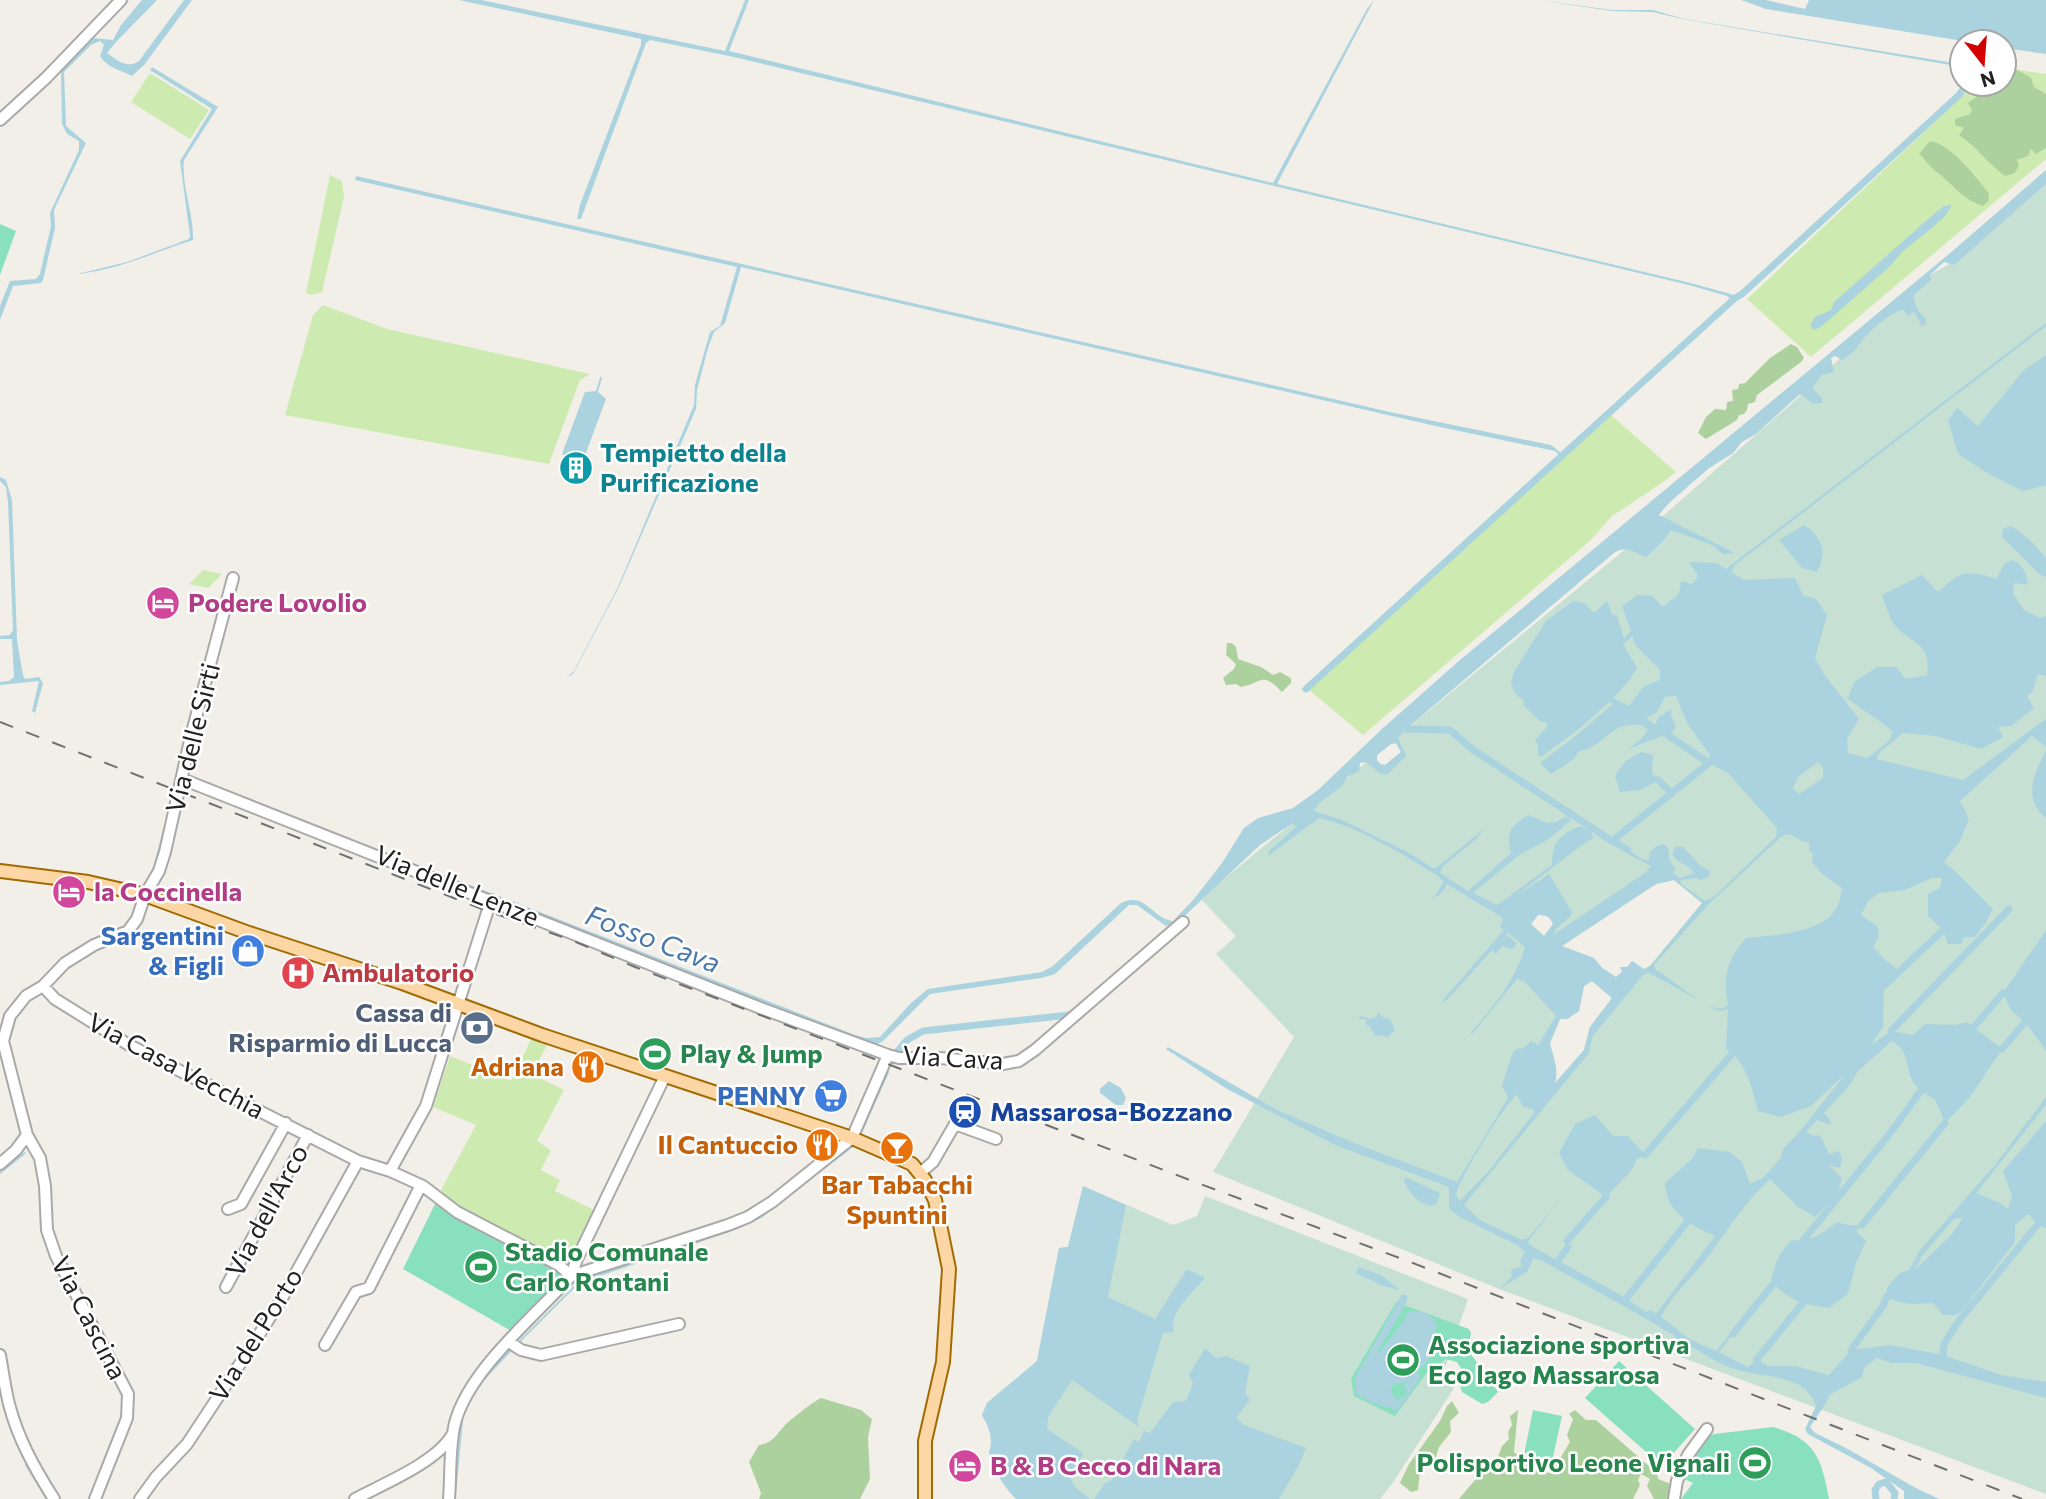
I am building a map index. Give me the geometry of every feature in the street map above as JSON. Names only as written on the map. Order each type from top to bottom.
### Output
[{"type":"main road","points":[[0,871],[75,880],[145,895],[856,1140],[912,1164],[930,1188],[935,1200],[949,1269],[943,1362],[925,1441],[925,1499]]},
{"type":"street","points":[[0,120],[46,78],[121,0]]},
{"type":"street","name":"Via delle Sirti","points":[[43,986],[65,963],[82,951],[128,931],[137,919],[145,895],[166,852],[182,777],[233,578]]},
{"type":"street","name":"Via delle Lenze","points":[[182,777],[763,1009],[888,1055]]},
{"type":"street","points":[[390,1171],[426,1106],[491,900]]},
{"type":"street","name":"Via Cava","points":[[856,1140],[888,1055],[899,1058],[940,1058],[1003,1064],[1019,1061],[1183,922]]},
{"type":"street","name":"Via Casa Vecchia","points":[[43,986],[55,999],[129,1045],[358,1161],[421,1185],[457,1212],[559,1265],[572,1276]]},
{"type":"street","name":"Via Cascina","points":[[43,986],[26,996],[10,1016],[3,1041],[27,1135],[40,1158],[45,1186],[47,1230],[56,1256],[128,1394],[127,1419],[95,1499]]},
{"type":"street","points":[[355,1499],[445,1447],[473,1382],[512,1345],[572,1276],[577,1259],[665,1076]]},
{"type":"street","points":[[228,1209],[242,1205],[286,1124]]},
{"type":"street","points":[[920,1173],[933,1162],[955,1124],[996,1139]]},
{"type":"street","points":[[0,1164],[16,1150],[27,1135]]},
{"type":"street","points":[[275,1208],[312,1137]]},
{"type":"street","name":"Via dell'Arco","points":[[226,1287],[312,1137]]},
{"type":"street","points":[[572,1276],[748,1217],[856,1140]]},
{"type":"street","name":"Via del Porto","points":[[140,1499],[156,1476],[187,1444],[255,1341],[358,1161]]},
{"type":"street","points":[[325,1345],[356,1292],[369,1288],[421,1185]]},
{"type":"street","points":[[512,1345],[541,1355],[679,1324]]},
{"type":"street","points":[[0,1355],[9,1404],[20,1437],[33,1467],[54,1499]]},
{"type":"street","points":[[1674,1499],[1677,1481],[1688,1455],[1707,1429]]},
{"type":"street","points":[[449,1499],[453,1433]]},
{"type":"green space","points":[[2018,70],[2046,74],[2046,159],[1811,357],[1747,299],[1960,98],[2018,98]]},
{"type":"green space","points":[[2018,70],[2031,78],[2034,87],[2046,94],[2046,148],[2036,154],[2031,149],[2028,156],[2017,160],[2019,165],[2015,173],[2005,176],[1959,135],[1964,128],[1955,125],[1955,119],[1970,114],[1972,110],[1968,103],[1975,98],[2018,98]]},
{"type":"green space","points":[[150,73],[209,110],[190,139],[131,102]]},
{"type":"green space","points":[[1930,141],[1947,148],[1955,155],[1989,193],[1988,201],[1983,206],[1961,194],[1919,154]]},
{"type":"green space","points":[[330,175],[342,181],[344,197],[322,292],[312,295],[306,293]]},
{"type":"green space","points":[[2046,179],[2046,1494],[1499,1289],[1213,1172],[1294,1037],[1216,954],[1236,936],[1202,900],[1213,888],[1616,557],[1790,405],[1930,275],[1958,259]],"holes":[[[1396,743],[1401,752],[1385,765],[1380,764],[1377,755]],[[1674,880],[1702,903],[1650,966],[1644,969],[1632,961],[1627,967],[1620,967],[1622,972],[1616,977],[1602,968],[1594,958],[1562,946],[1656,884]],[[1538,915],[1551,919],[1553,924],[1544,936],[1531,924]],[[1592,981],[1612,998],[1590,1027],[1584,1050],[1555,1083],[1556,1068],[1550,1043],[1560,1019],[1567,1019],[1579,1011],[1584,986]]]},
{"type":"green space","points":[[0,224],[16,231],[0,275]]},
{"type":"green space","points":[[323,305],[387,329],[590,374],[580,380],[549,464],[285,415],[313,315]]},
{"type":"green space","points":[[1791,344],[1797,347],[1804,358],[1801,362],[1757,395],[1755,402],[1748,404],[1747,410],[1739,415],[1737,420],[1706,439],[1698,433],[1706,417],[1715,409],[1726,410],[1727,402],[1733,401],[1732,390],[1738,389],[1739,384],[1745,383],[1770,358]]},
{"type":"green space","points":[[1611,415],[1676,472],[1612,516],[1591,540],[1363,735],[1309,690]]},
{"type":"green space","points":[[203,570],[222,574],[208,588],[189,584]]},
{"type":"green space","points":[[1227,643],[1236,647],[1238,659],[1261,667],[1273,675],[1280,672],[1291,678],[1291,683],[1282,692],[1265,680],[1241,687],[1236,684],[1226,685],[1223,678],[1236,664],[1226,655]]},
{"type":"green space","points":[[533,1035],[549,1041],[532,1074],[564,1090],[537,1141],[551,1150],[541,1170],[560,1180],[555,1191],[594,1210],[571,1260],[562,1262],[459,1210],[441,1190],[476,1125],[433,1107],[450,1056],[511,1081]]},
{"type":"green space","points":[[1083,1186],[1173,1225],[1197,1216],[1205,1196],[1468,1299],[1442,1376],[1454,1388],[1380,1499],[1016,1499],[994,1466],[989,1452],[990,1433],[982,1415],[987,1403],[1037,1361],[1059,1248],[1068,1247]]},
{"type":"green space","name":"Stadio Comunale Carlo Rontani","points":[[437,1200],[559,1268],[561,1277],[513,1332],[403,1269]]},
{"type":"green space","name":"Associazione sportiva Eco lago Massarosa","points":[[1396,1302],[1469,1329],[1471,1333],[1468,1350],[1498,1392],[1482,1404],[1462,1392],[1456,1373],[1461,1368],[1457,1362],[1445,1359],[1432,1372],[1428,1371],[1395,1416],[1354,1396],[1351,1379]]},
{"type":"green space","points":[[1619,1361],[1695,1429],[1662,1466],[1585,1398]]},
{"type":"green space","points":[[821,1398],[861,1410],[872,1419],[868,1437],[870,1479],[860,1499],[759,1499],[761,1493],[749,1462],[759,1445],[771,1440]]},
{"type":"green space","points":[[1452,1401],[1459,1413],[1450,1421],[1451,1432],[1439,1447],[1435,1460],[1420,1472],[1418,1490],[1411,1492],[1400,1483],[1409,1464]]},
{"type":"green space","points":[[1518,1410],[1514,1452],[1533,1470],[1551,1473],[1570,1442],[1567,1435],[1573,1419],[1569,1414],[1575,1410],[1586,1420],[1596,1420],[1657,1473],[1658,1479],[1671,1484],[1669,1499],[1654,1499],[1647,1486],[1650,1479],[1641,1474],[1638,1480],[1640,1485],[1633,1499],[1459,1499],[1485,1468],[1494,1468],[1502,1446],[1509,1439],[1508,1432],[1512,1425],[1510,1416]]},
{"type":"green space","points":[[1533,1410],[1562,1416],[1551,1466],[1523,1460]]},
{"type":"green space","name":"Polisportivo Leone Vignali","points":[[1773,1427],[1808,1444],[1819,1461],[1829,1499],[1681,1499],[1693,1483],[1682,1478],[1694,1452],[1708,1437]]},
{"type":"water","points":[[142,0],[157,0],[107,53],[127,64],[139,61],[184,0],[192,0],[144,65],[132,76],[103,60],[100,56],[104,45],[100,41],[91,45],[64,72],[66,126],[86,143],[54,210],[55,228],[43,280],[41,283],[13,286],[0,320],[0,306],[10,281],[36,279],[40,274],[51,226],[50,213],[79,150],[79,141],[67,134],[62,124],[61,71],[94,38],[113,40],[121,25]]},
{"type":"water","points":[[459,0],[481,0],[725,51],[745,0],[749,0],[729,51],[1273,183],[1374,0],[1277,184],[1686,282],[1737,298],[1732,300],[1727,296],[1689,285],[734,57],[650,40],[646,43],[581,219],[577,219],[641,39]]},
{"type":"water","points":[[1537,0],[1612,10],[1653,10],[1684,19],[1948,62],[1948,65],[1682,19],[1653,12],[1612,11]]},
{"type":"water","points":[[1741,0],[1766,0],[1805,9],[1809,0],[2046,0],[2046,54],[2018,50],[2018,28],[1948,28],[1948,39],[1766,9]]},
{"type":"water","points":[[152,67],[218,107],[184,160],[184,179],[193,240],[123,264],[77,274],[127,262],[189,239],[180,161],[212,109],[150,70]]},
{"type":"water","points":[[2046,170],[2046,184],[1954,265],[1944,262],[1930,275],[1931,280],[1914,295],[1916,306],[1926,319],[1926,324],[1922,326],[1914,312],[1908,316],[1903,309],[1883,320],[1846,358],[1831,358],[1834,372],[1822,375],[1812,388],[1822,398],[1822,403],[1814,404],[1800,394],[1756,434],[1742,442],[1733,453],[1708,469],[1659,515],[1735,553],[1723,554],[1712,545],[1671,530],[1646,557],[1628,549],[1615,552],[1405,730],[1398,738],[1406,756],[1387,775],[1381,774],[1366,762],[1360,763],[1359,771],[1347,777],[1342,786],[1318,804],[1314,811],[1342,820],[1411,854],[1432,868],[1436,868],[1484,829],[1442,867],[1440,873],[1468,891],[1511,853],[1509,835],[1522,819],[1528,815],[1550,823],[1567,816],[1571,820],[1549,839],[1519,855],[1473,893],[1497,905],[1552,865],[1556,844],[1562,836],[1580,826],[1591,831],[1593,838],[1513,898],[1549,874],[1572,912],[1553,935],[1645,873],[1651,866],[1626,853],[1628,850],[1644,860],[1649,860],[1650,852],[1664,844],[1676,869],[1673,873],[1680,878],[1694,873],[1672,854],[1675,847],[1683,847],[1702,867],[1710,871],[1709,876],[1701,880],[1680,880],[1681,884],[1705,901],[1715,896],[1776,837],[1777,828],[1728,773],[1709,763],[1710,755],[1687,723],[1676,696],[1665,697],[1657,712],[1646,718],[1655,725],[1658,718],[1671,709],[1676,725],[1673,732],[1628,749],[1648,730],[1642,725],[1622,727],[1588,749],[1579,751],[1574,759],[1551,774],[1540,763],[1613,704],[1609,702],[1541,757],[1535,740],[1547,727],[1547,723],[1540,721],[1524,706],[1523,700],[1515,693],[1511,682],[1514,672],[1546,621],[1573,601],[1584,603],[1594,613],[1607,601],[1612,614],[1617,616],[1624,639],[1631,631],[1622,606],[1638,595],[1652,596],[1663,607],[1679,594],[1681,581],[1692,584],[1698,576],[1689,562],[1716,563],[1726,569],[2046,323],[2046,326],[1735,565],[1731,572],[1744,580],[1795,578],[1803,595],[1816,599],[1827,615],[1815,658],[1859,719],[1847,739],[1848,753],[1867,758],[1889,741],[1893,731],[1848,699],[1854,682],[1877,667],[1896,667],[1906,679],[1927,675],[1926,655],[1922,648],[1892,621],[1882,595],[1922,575],[1938,592],[1964,574],[1978,574],[1996,579],[2004,564],[2013,560],[2024,570],[2028,585],[2014,583],[2013,594],[2024,610],[2040,618],[2046,616],[2046,676],[2038,674],[2033,691],[2027,696],[2034,708],[2011,726],[1998,727],[2003,737],[1981,749],[1936,736],[1903,733],[1881,751],[1876,759],[1963,780],[2046,719],[2046,747],[2032,736],[1960,801],[1969,819],[1960,841],[1944,862],[1993,909],[1975,937],[1964,937],[1961,944],[1948,944],[1943,930],[1928,916],[1928,894],[1940,888],[1942,878],[1932,878],[1905,890],[1879,893],[1868,901],[1861,915],[1877,926],[1879,936],[1873,947],[1897,969],[1884,986],[1883,1027],[1871,1045],[1891,1031],[1913,1035],[1925,1024],[1956,1025],[1967,1022],[2002,1049],[1970,1097],[1945,1123],[1935,1099],[1915,1085],[1904,1054],[1892,1041],[1858,1071],[1850,1085],[1824,1113],[1831,1125],[1817,1120],[1806,1132],[1814,1136],[1820,1135],[1829,1154],[1839,1151],[1842,1158],[1840,1168],[1829,1166],[1842,1178],[1838,1194],[1815,1217],[1797,1206],[1770,1179],[1744,1208],[1661,1317],[1691,1340],[1716,1351],[1731,1333],[1733,1334],[1719,1352],[1748,1367],[1757,1359],[1768,1366],[1795,1366],[1829,1375],[1851,1350],[1890,1345],[1943,1355],[2001,1375],[2046,1382],[2046,1398],[1916,1363],[1892,1363],[1876,1358],[1864,1368],[1862,1377],[1829,1395],[1810,1427],[1815,1433],[1939,1499],[1904,1499],[1904,1491],[1871,1468],[1808,1434],[1805,1429],[1816,1406],[1805,1389],[1799,1385],[1781,1378],[1733,1369],[1688,1345],[1674,1341],[1675,1336],[1539,1259],[1533,1259],[1527,1272],[1499,1289],[1512,1276],[1511,1270],[1522,1266],[1520,1261],[1525,1252],[1517,1245],[1458,1216],[1449,1208],[1449,1187],[1335,1145],[1227,1089],[1166,1049],[1168,1047],[1277,1110],[1457,1182],[1508,1098],[1502,1085],[1513,1052],[1522,1049],[1531,1041],[1538,1045],[1556,1016],[1525,982],[1517,979],[1470,1034],[1509,982],[1525,947],[1508,933],[1505,934],[1517,943],[1515,947],[1511,949],[1502,946],[1496,954],[1492,950],[1447,1000],[1442,1001],[1504,930],[1500,927],[1503,918],[1447,884],[1432,900],[1444,882],[1438,876],[1349,827],[1319,818],[1268,856],[1269,851],[1296,827],[1293,823],[1260,845],[1178,922],[1166,926],[1137,905],[1129,905],[1055,974],[930,994],[876,1045],[498,899],[499,896],[855,1035],[866,1038],[880,1037],[911,1003],[928,989],[1042,972],[1053,966],[1121,903],[1137,900],[1160,916],[1173,921],[1222,863],[1244,828],[1258,818],[1293,808],[1318,790],[1460,660],[1949,254]],"holes":[[[1632,636],[1636,646],[1660,670],[1660,680],[1643,687],[1629,706],[1613,698],[1629,681],[1637,667],[1623,645]],[[1396,743],[1401,752],[1385,765],[1380,764],[1377,755]],[[1818,762],[1823,768],[1823,778],[1799,794],[1793,788],[1798,777]],[[1790,834],[1809,842],[1809,851],[1813,854],[1812,862],[1822,874],[1842,888],[1838,905],[1832,915],[1810,927],[1783,934],[1746,938],[1734,954],[1728,969],[1728,1005],[1720,1009],[1710,1006],[1656,970],[1654,965],[1710,903],[1782,836]],[[1674,880],[1702,903],[1650,966],[1644,969],[1632,961],[1627,967],[1620,967],[1622,972],[1616,977],[1602,968],[1594,958],[1562,946],[1656,884]],[[1538,915],[1551,919],[1553,924],[1544,936],[1531,924]],[[1649,973],[1719,1011],[1728,1009],[1726,1049],[1744,1068],[1758,1111],[1780,1117],[1811,1106],[1846,1073],[1783,1149],[1781,1158],[1763,1178],[1750,1184],[1742,1162],[1729,1152],[1698,1148],[1692,1159],[1665,1183],[1666,1193],[1675,1210],[1688,1222],[1715,1236],[1656,1314],[1651,1310],[1646,1312],[1561,1262],[1573,1246],[1567,1243],[1555,1259],[1528,1244],[1560,1200],[1530,1236],[1522,1240],[1480,1220],[1464,1205],[1589,1053],[1592,1037],[1644,974]],[[1592,981],[1612,998],[1590,1027],[1584,1050],[1555,1083],[1556,1068],[1550,1043],[1560,1019],[1567,1019],[1579,1011],[1584,986]],[[1517,1094],[1523,1107],[1533,1109],[1534,1113],[1488,1172],[1460,1201],[1456,1195],[1460,1185],[1492,1127]]]},
{"type":"water","points":[[356,176],[1390,412],[1551,445],[1562,454],[1560,456],[1555,451],[741,267],[725,323],[714,332],[708,348],[697,390],[696,409],[619,587],[573,674],[566,678],[574,671],[618,587],[694,405],[695,385],[710,332],[720,326],[737,267],[355,180]]},
{"type":"water","points":[[1952,205],[1946,215],[1903,251],[1889,267],[1821,327],[1814,330],[1810,325],[1815,317],[1831,310],[1834,302],[1935,213],[1944,206]]},
{"type":"water","points":[[2046,355],[2046,485],[2023,491],[1987,473],[1958,454],[1948,420],[1957,408],[1978,426],[2024,370]]},
{"type":"water","points":[[597,391],[606,399],[583,461],[570,460],[562,454],[585,392]]},
{"type":"water","points":[[0,477],[6,480],[12,500],[17,640],[23,675],[25,679],[39,677],[43,683],[35,713],[32,711],[39,681],[0,685],[0,682],[14,677],[12,639],[0,639],[0,636],[10,635],[13,630],[8,502],[6,487]]},
{"type":"water","points":[[1804,525],[1821,545],[1822,558],[1817,572],[1802,568],[1779,540]]},
{"type":"water","points":[[2011,526],[2029,539],[2046,558],[2046,577],[2040,575],[2002,537],[2003,529]]},
{"type":"water","points":[[2046,751],[2046,818],[2034,802],[2032,786]]},
{"type":"water","points":[[1641,752],[1653,755],[1652,773],[1658,780],[1641,790],[1620,792],[1615,775],[1626,761]]},
{"type":"water","points":[[2046,930],[2046,1051],[2027,1024],[2011,1010],[2003,993]]},
{"type":"water","points":[[1377,1012],[1390,1019],[1395,1030],[1387,1038],[1382,1035],[1375,1036],[1370,1026],[1366,1025],[1366,1020],[1358,1018],[1361,1016],[1370,1019],[1377,1016]]},
{"type":"water","points":[[1109,1081],[1121,1088],[1126,1098],[1123,1105],[1116,1105],[1100,1093],[1100,1089]]},
{"type":"water","points":[[2046,1097],[2046,1105],[1976,1193],[2008,1209],[2012,1196],[2003,1171],[2046,1121],[2046,1229],[2028,1214],[2015,1225],[2015,1242],[1961,1312],[1955,1315],[1943,1315],[1933,1303],[1903,1303],[1887,1296],[1887,1287],[1900,1273],[1909,1270],[1920,1250],[1995,1165]],"holes":[[[1963,1218],[1952,1234],[1915,1270],[1922,1256],[1954,1219]]]},
{"type":"water","points":[[1595,1115],[1613,1136],[1628,1136],[1645,1155],[1637,1159],[1631,1171],[1606,1197],[1568,1170],[1559,1153],[1575,1124]]},
{"type":"water","points":[[1405,1177],[1440,1193],[1437,1203],[1430,1206],[1418,1200],[1406,1186]]},
{"type":"water","points":[[1083,1186],[1126,1205],[1108,1297],[1155,1319],[1187,1269],[1205,1278],[1178,1310],[1174,1318],[1174,1332],[1163,1333],[1137,1420],[1139,1427],[1072,1380],[1048,1417],[1047,1429],[1083,1453],[1071,1479],[1074,1486],[1090,1499],[1016,1499],[994,1466],[989,1452],[990,1434],[982,1415],[987,1403],[1037,1361],[1059,1248],[1068,1247]]},
{"type":"water","points":[[1838,1222],[1862,1225],[1856,1231],[1866,1241],[1856,1263],[1848,1294],[1829,1308],[1804,1303],[1777,1287],[1771,1280],[1776,1263],[1792,1240],[1811,1238]]},
{"type":"water","points":[[1358,1267],[1381,1275],[1400,1290],[1383,1286],[1356,1273]]},
{"type":"water","points":[[1402,1294],[1408,1296],[1405,1306],[1377,1352],[1379,1353],[1406,1318],[1407,1312],[1424,1313],[1437,1324],[1431,1357],[1422,1367],[1415,1369],[1420,1378],[1402,1405],[1394,1412],[1391,1408],[1373,1403],[1356,1393],[1355,1378]],"holes":[[[1396,1383],[1409,1383],[1404,1384],[1407,1394],[1397,1400],[1390,1389]]]},
{"type":"water","points":[[1205,1348],[1216,1358],[1226,1356],[1250,1366],[1245,1393],[1250,1400],[1236,1418],[1244,1425],[1306,1448],[1279,1499],[1094,1499],[1105,1483],[1111,1481],[1134,1439],[1139,1442],[1144,1431],[1150,1433],[1173,1402],[1186,1401],[1193,1383],[1189,1375]]},
{"type":"waterway","points":[[28,87],[53,63]]},
{"type":"waterway","points":[[1306,689],[1956,98]]},
{"type":"waterway","points":[[597,391],[601,378]]},
{"type":"waterway","points":[[1406,729],[1450,730],[1472,749],[1612,841],[1709,763],[1666,734]]},
{"type":"waterway","points":[[1658,780],[1672,793]]},
{"type":"waterway","name":"Fosso Cava","points":[[153,871],[167,820]]},
{"type":"waterway","name":"Fosso Cava","points":[[337,835],[498,897]]},
{"type":"waterway","points":[[1612,841],[1628,850]]},
{"type":"waterway","points":[[1891,1031],[2009,909]]},
{"type":"waterway","points":[[1884,986],[1943,930]]},
{"type":"waterway","points":[[1973,1028],[2003,993]]},
{"type":"waterway","points":[[896,1053],[907,1040],[923,1031],[1069,1015]]},
{"type":"waterway","points":[[2002,1049],[2025,1022]]},
{"type":"waterway","points":[[1645,1155],[1732,1054]]},
{"type":"waterway","name":"Fosso Cava","points":[[860,1135],[888,1072]]},
{"type":"waterway","points":[[1802,1242],[1920,1092]]},
{"type":"waterway","points":[[1862,1225],[1945,1123]]},
{"type":"waterway","name":"Fosso Cava","points":[[816,1174],[853,1146]]},
{"type":"waterway","name":"Fosso Cava","points":[[0,1173],[25,1153]]},
{"type":"waterway","points":[[1567,1241],[1606,1197]]},
{"type":"waterway","name":"Fosso Cava","points":[[518,1343],[579,1282],[735,1229],[761,1217],[781,1201]]},
{"type":"waterway","points":[[1626,1299],[1687,1222]]},
{"type":"waterway","points":[[1943,1355],[1944,1344],[1958,1322],[2038,1224]]},
{"type":"waterway","points":[[1733,1334],[1774,1283]]},
{"type":"waterway","points":[[1851,1350],[1883,1306],[1887,1296]]},
{"type":"waterway","points":[[1757,1359],[1802,1304]]},
{"type":"waterway","name":"Fosso Cava","points":[[484,1379],[511,1350]]},
{"type":"waterway","name":"Fosso Cava","points":[[455,1494],[462,1420]]},
{"type":"waterway","points":[[26,1465],[47,1499]]},
{"type":"waterway","points":[[1876,1499],[1875,1490],[1879,1484],[1886,1482],[1895,1493],[1894,1499]]},
{"type":"railway","points":[[0,722],[2022,1499]]},
{"type":"place","name":"Tempietto della Purificazione","points":[[576,468]]},
{"type":"place","name":"Podere Lovolio","points":[[163,603]]},
{"type":"place","name":"la Coccinella","points":[[69,892]]},
{"type":"place","name":"Sargentini & Figli","points":[[248,951]]},
{"type":"place","name":"Ambulatorio","points":[[298,973]]},
{"type":"place","name":"Cassa di Risparmio di Lucca","points":[[477,1028]]},
{"type":"place","name":"Play & Jump","points":[[655,1054]]},
{"type":"place","name":"Adriana","points":[[588,1067]]},
{"type":"place","name":"PENNY","points":[[831,1096]]},
{"type":"place","name":"Massarosa-Bozzano","points":[[965,1112]]},
{"type":"place","name":"Il Cantuccio","points":[[822,1145]]},
{"type":"place","name":"Bar Tabacchi Spuntini","points":[[897,1148]]},
{"type":"place","name":"Stadio Comunale Carlo Rontani","points":[[481,1267]]},
{"type":"place","name":"Associazione sportiva Eco lago Massarosa","points":[[1403,1360]]},
{"type":"place","name":"Polisportivo Leone Vignali","points":[[1755,1463]]},
{"type":"place","name":"B & B Cecco di Nara","points":[[965,1466]]}]
